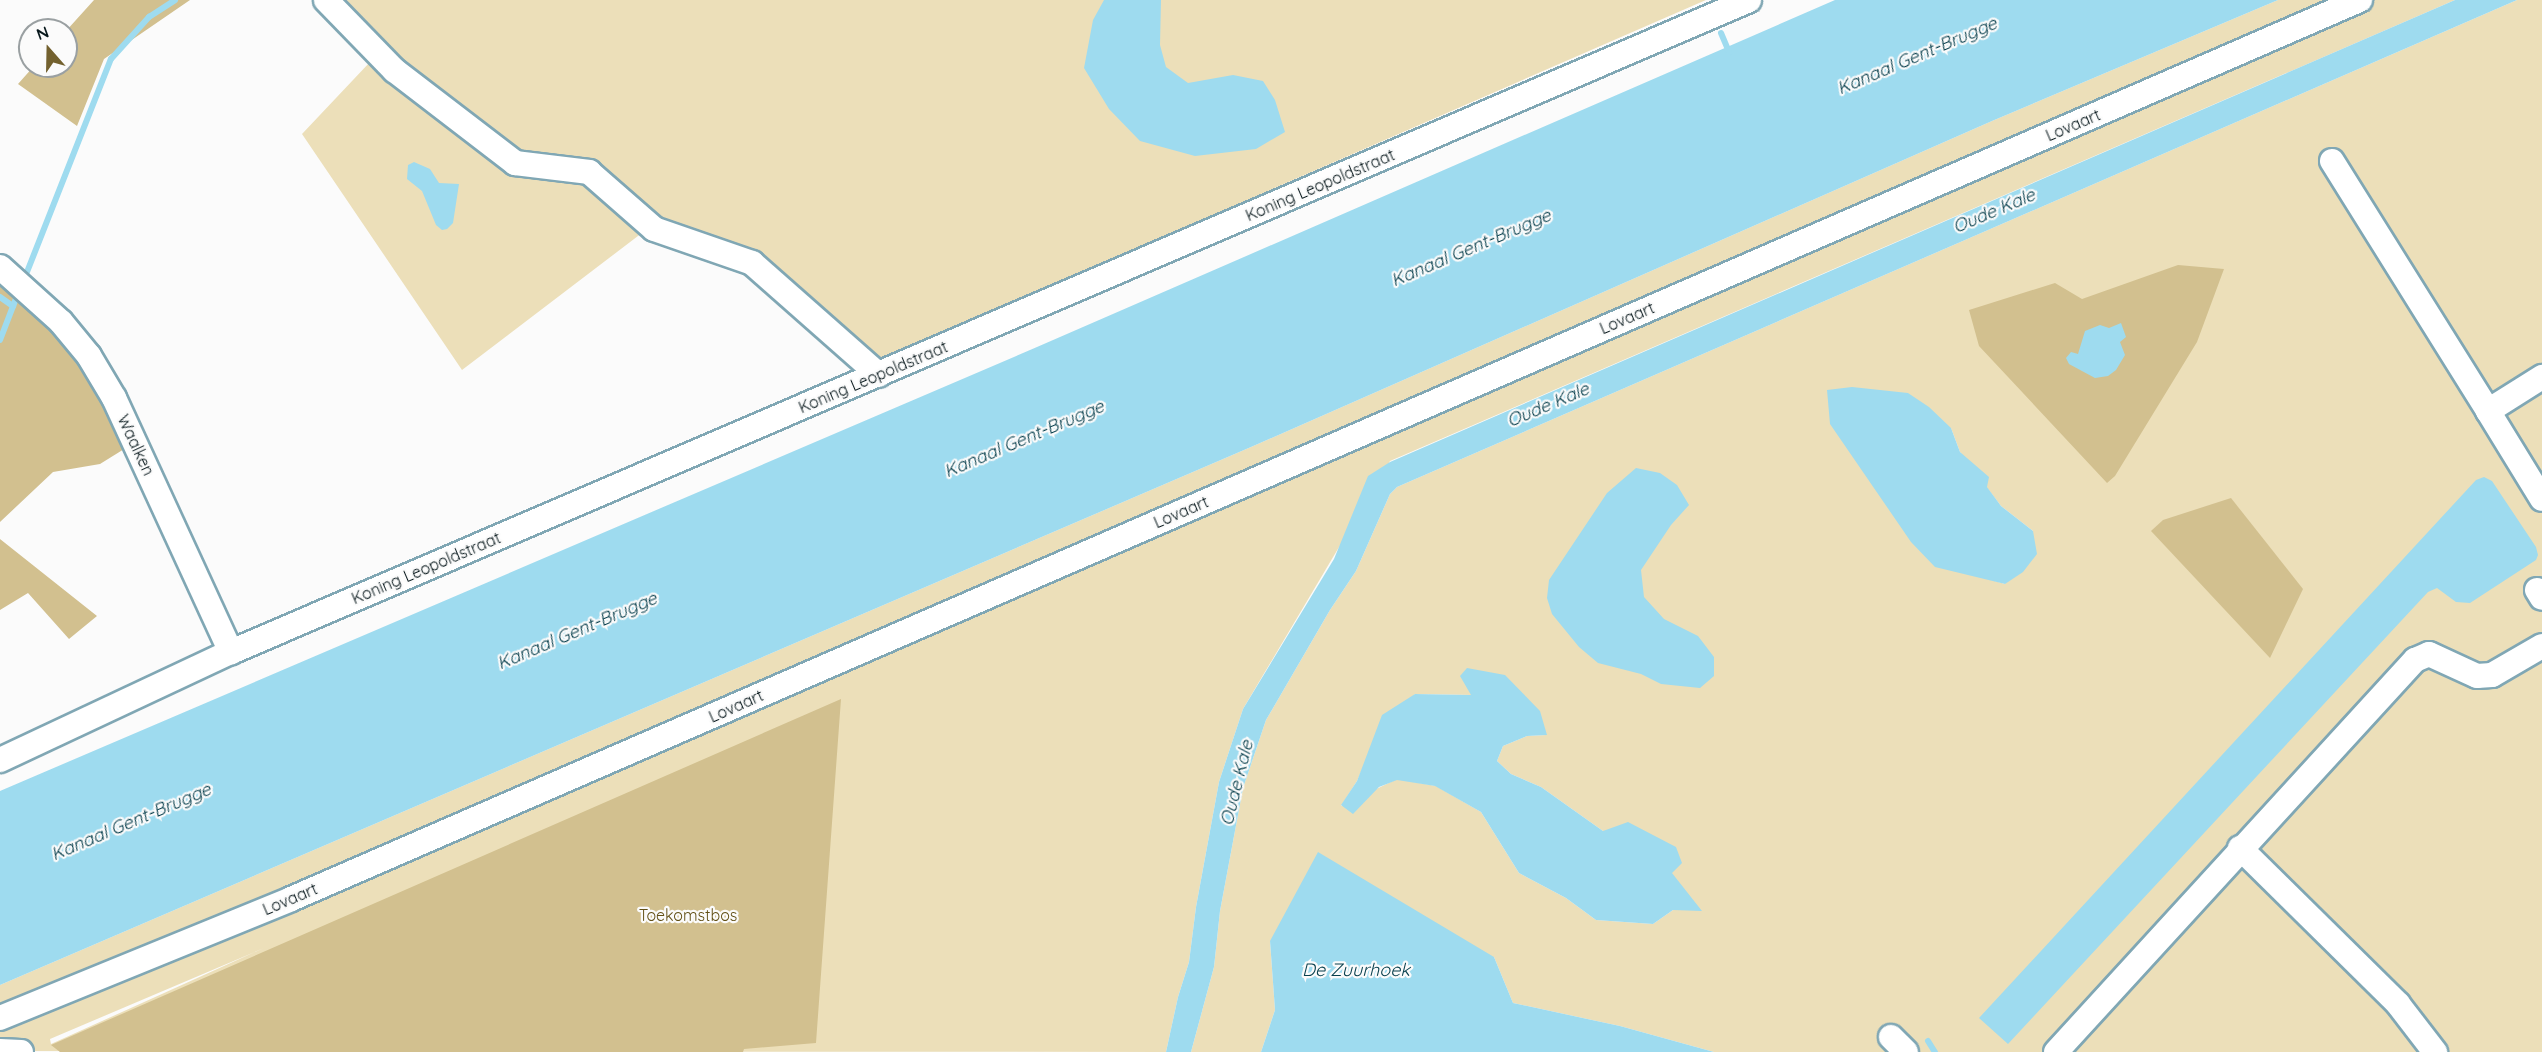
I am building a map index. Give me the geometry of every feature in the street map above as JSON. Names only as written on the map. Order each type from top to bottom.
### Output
[{"type":"street","points":[[326,0],[394,70],[515,163],[589,172],[654,229],[752,263],[879,375]]},
{"type":"street","name":"Koning Leopoldstraat","points":[[0,760],[231,652],[1749,0]]},
{"type":"street","name":"Lovaart","points":[[0,1018],[302,894],[2360,0]]},
{"type":"street","points":[[2332,161],[2542,499]]},
{"type":"street","name":"Waalken","points":[[0,267],[62,322],[94,364],[114,398],[231,652]]},
{"type":"street","points":[[2488,411],[2542,377]]},
{"type":"street","points":[[2056,1052],[2240,848],[2274,815],[2415,660],[2429,654],[2477,676],[2492,675],[2542,646]]},
{"type":"street","points":[[2240,848],[2398,1004],[2435,1052]]},
{"type":"street","points":[[0,1051],[21,1052]]},
{"type":"green space","points":[[94,0],[190,0],[104,59],[77,126],[18,84],[23,78],[78,78],[78,18]]},
{"type":"green space","points":[[343,0],[1706,0],[878,361],[752,251],[659,220],[462,370],[302,134],[387,44]]},
{"type":"green space","points":[[2278,0],[2455,0],[1390,461],[1243,709],[1219,782],[1196,907],[1189,962],[1178,997],[1166,1052],[0,1051],[0,985],[1251,447],[1992,121]],"holes":[[[264,948],[51,1044],[50,1039]]]},
{"type":"green space","points":[[2517,0],[2542,0],[2542,1052],[1714,1052],[1620,1026],[1513,1003],[1494,957],[1270,941],[1275,1010],[1261,1052],[1191,1052],[1214,967],[1220,911],[1243,788],[1266,720],[1330,610],[1356,571],[1390,494],[1397,487]],"holes":[[[1951,428],[1960,452],[2001,506],[2033,531],[2005,584],[1974,575]],[[1415,694],[1472,695],[1546,735],[1527,736],[1503,746],[1497,761],[1511,774],[1541,787],[1603,831],[1673,910],[1653,924],[1596,920],[1566,898],[1519,873],[1481,812],[1436,786],[1397,779],[1341,806],[1357,781],[1370,751]]]},
{"type":"green space","points":[[2178,265],[2224,269],[2197,342],[2115,476],[2107,483],[1979,346],[1969,310],[2055,283],[2082,299]]},
{"type":"green space","points":[[0,275],[68,336],[129,446],[100,464],[53,472],[0,522]]},
{"type":"green space","points":[[2231,498],[2303,589],[2270,658],[2151,531],[2163,520]]},
{"type":"green space","points":[[0,539],[97,616],[69,639],[28,593],[0,610]]},
{"type":"green space","name":"Toekomstbos","points":[[841,699],[816,1043],[744,1049],[743,1052],[60,1052],[51,1045]]},
{"type":"water","points":[[1104,0],[1161,0],[1160,45],[1166,67],[1188,83],[1233,75],[1263,81],[1275,100],[1285,132],[1256,149],[1195,156],[1140,141],[1109,109],[1084,68],[1093,20]]},
{"type":"water","name":"Kanaal Gent-Brugge","points":[[1835,0],[2278,0],[1992,121],[1251,447],[0,985],[0,791],[1037,347]]},
{"type":"water","name":"Oude Kale","points":[[2455,0],[2517,0],[1397,487],[1390,494],[1356,571],[1330,610],[1266,720],[1243,788],[1220,911],[1214,967],[1191,1052],[1166,1052],[1178,997],[1189,962],[1196,907],[1219,782],[1243,709],[1334,559],[1368,476],[1390,462]]},
{"type":"water","points":[[414,162],[430,169],[439,183],[459,184],[453,223],[447,229],[442,230],[436,225],[422,191],[407,179],[408,165]]},
{"type":"water","points":[[2121,323],[2126,337],[2120,342],[2125,355],[2116,370],[2108,376],[2095,378],[2069,364],[2066,358],[2071,352],[2078,354],[2085,331],[2100,325],[2109,328]]},
{"type":"water","points":[[1852,387],[1908,393],[1929,407],[1951,428],[1960,452],[1989,477],[1987,487],[2001,506],[2033,531],[2037,554],[2023,572],[2005,584],[1935,567],[1911,542],[1830,424],[1827,390]]},
{"type":"water","points":[[1636,468],[1660,473],[1677,485],[1689,505],[1671,525],[1641,570],[1644,597],[1664,619],[1698,636],[1714,657],[1714,676],[1700,688],[1661,684],[1641,674],[1598,663],[1579,647],[1552,614],[1547,598],[1549,580],[1607,493]]},
{"type":"water","points":[[2484,477],[2492,481],[2536,547],[2538,555],[2536,560],[2470,603],[2456,602],[2437,588],[2428,592],[2008,1044],[1979,1018],[2476,480]]},
{"type":"water","points":[[1467,668],[1505,675],[1540,711],[1547,735],[1527,736],[1503,746],[1497,761],[1511,774],[1541,787],[1603,831],[1628,822],[1676,847],[1682,863],[1672,873],[1702,911],[1673,910],[1653,924],[1596,920],[1566,898],[1519,873],[1481,812],[1435,786],[1397,780],[1379,787],[1353,814],[1341,805],[1357,781],[1382,715],[1415,694],[1471,695],[1460,676]]},
{"type":"water","name":"De Zuurhoek","points":[[1318,852],[1494,957],[1513,1003],[1620,1026],[1714,1052],[1261,1052],[1275,1010],[1270,941]]},
{"type":"waterway","points":[[27,272],[111,59],[149,17],[175,0]]},
{"type":"waterway","points":[[1721,33],[1729,52]]},
{"type":"waterway","points":[[0,340],[17,296]]},
{"type":"waterway","points":[[0,297],[13,306]]},
{"type":"waterway","points":[[1928,1041],[1935,1052]]}]
